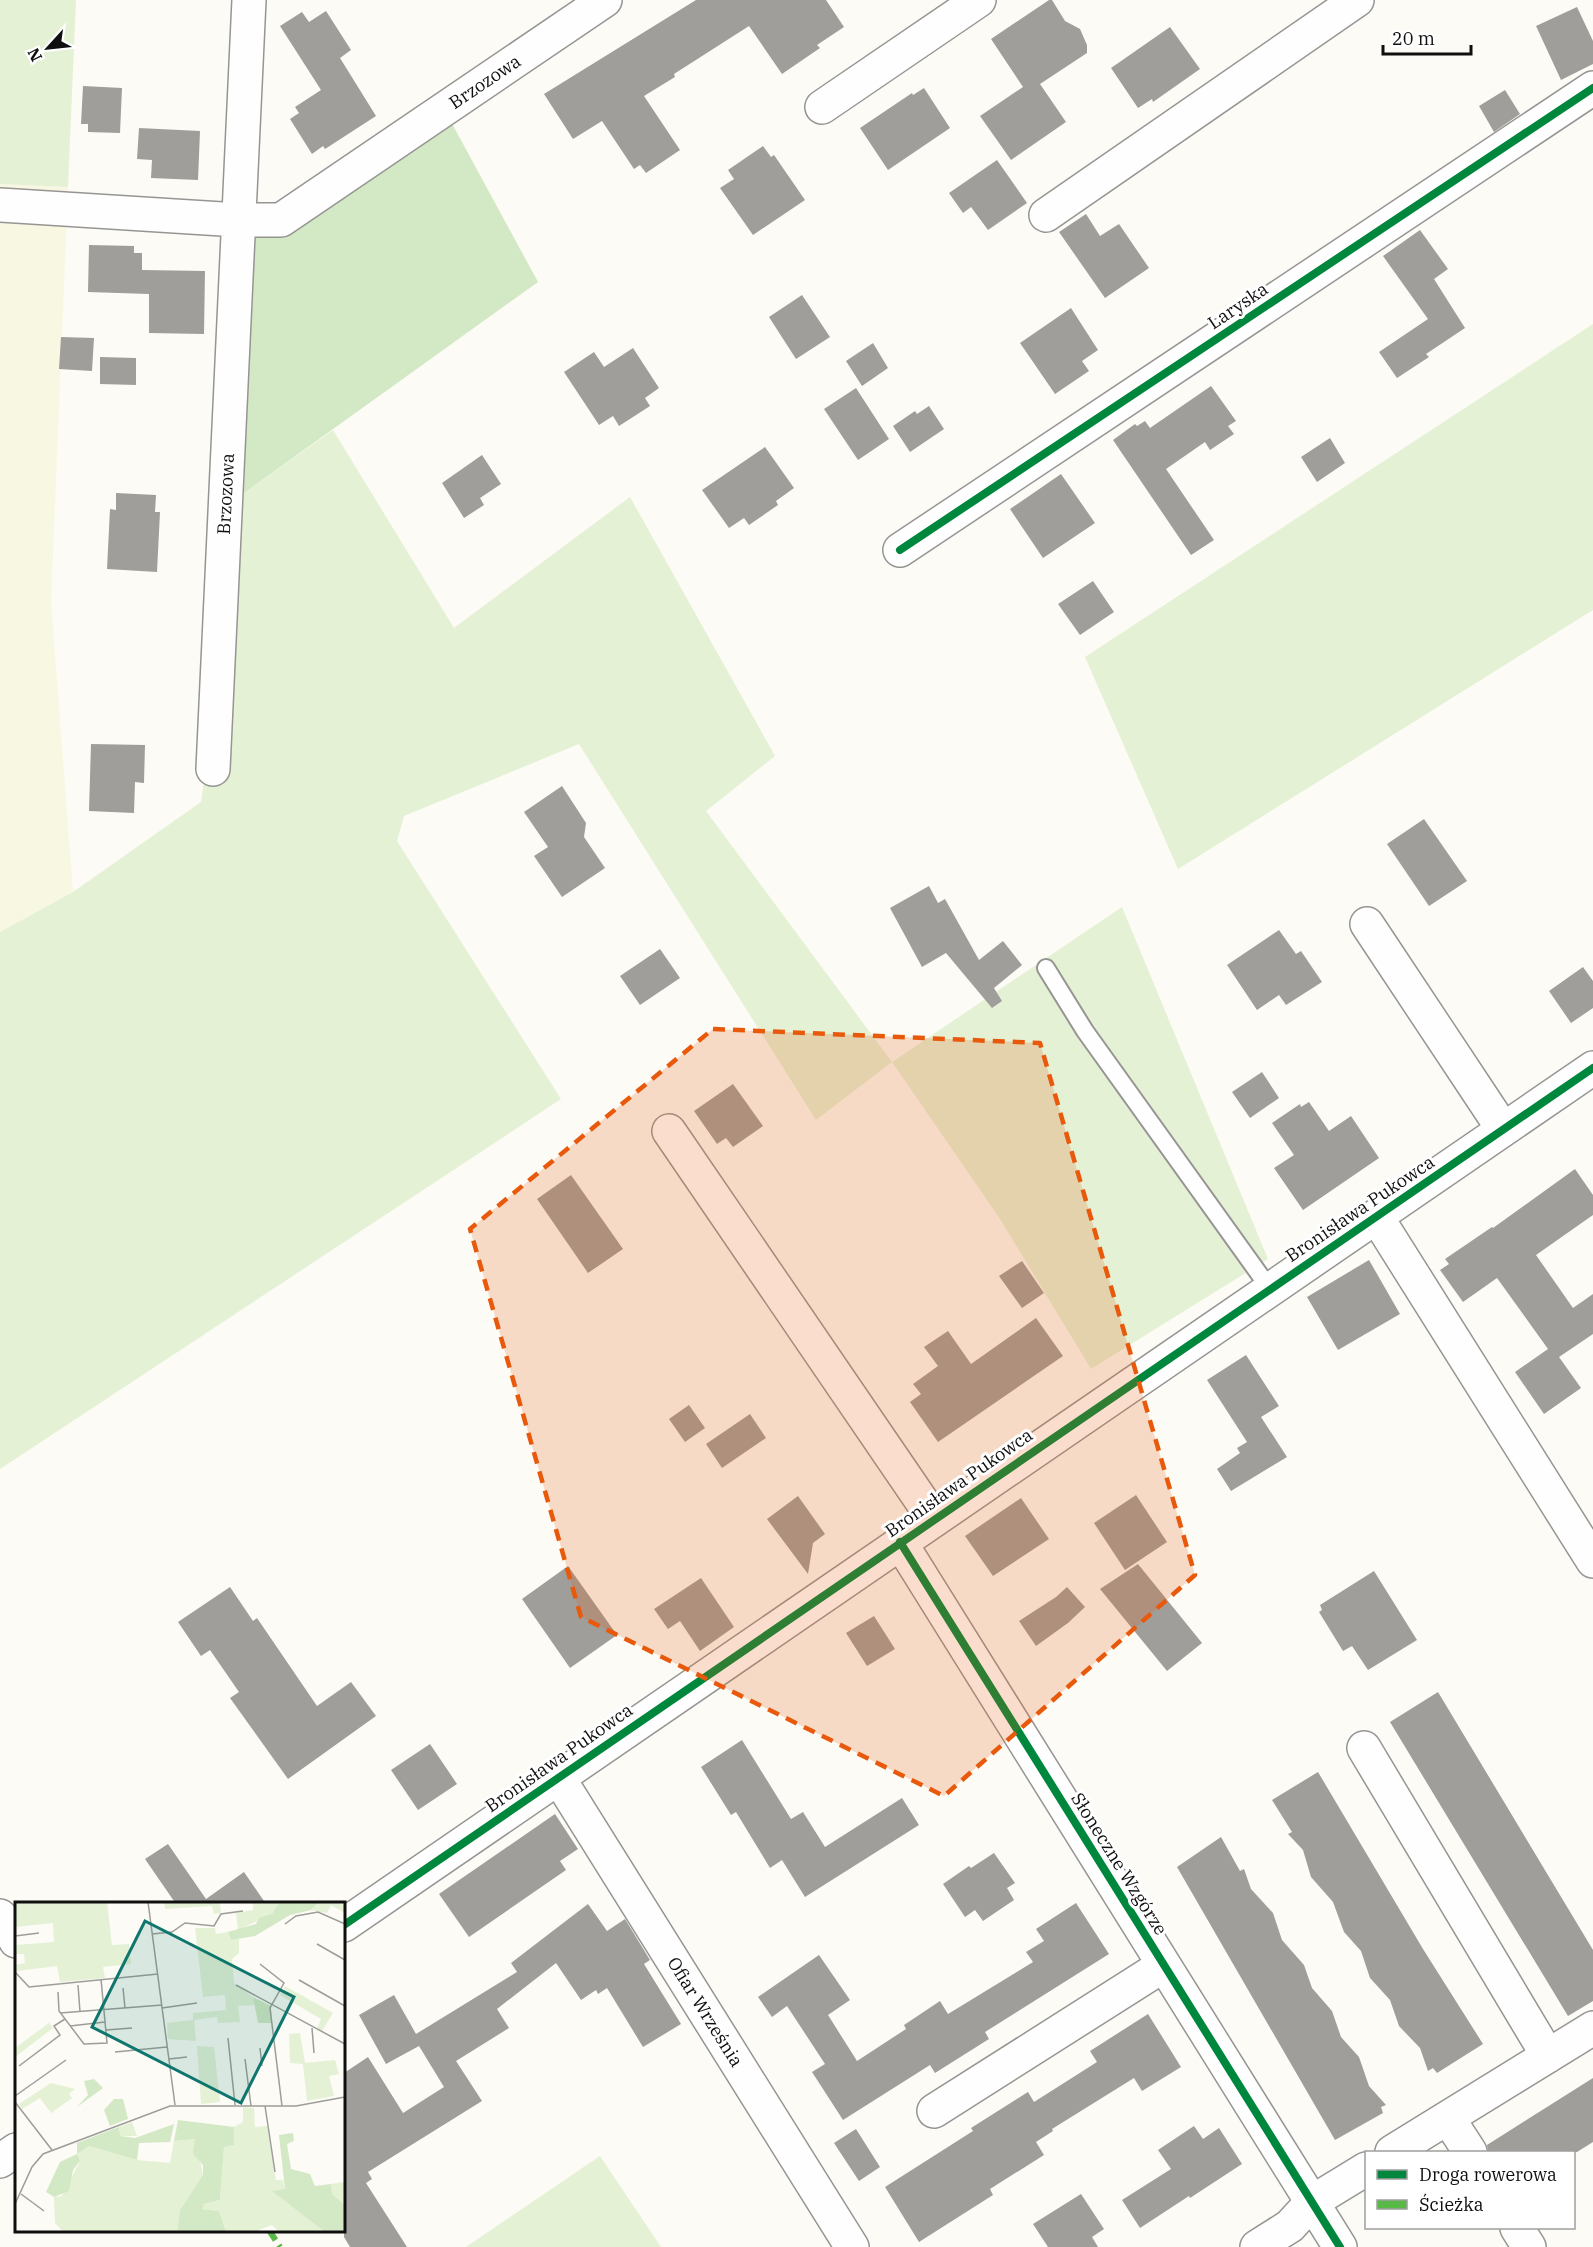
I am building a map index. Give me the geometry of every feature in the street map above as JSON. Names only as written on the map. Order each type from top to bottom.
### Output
[{"type":"street","name":"Brzozowa","points":[[213,769],[249,0]]},
{"type":"street","name":"Brzozowa","points":[[0,205],[238,220],[281,220],[606,0]]},
{"type":"street","points":[[1046,215],[1357,0]]},
{"type":"street","points":[[822,107],[967,3]]},
{"type":"street","name":"Laryska","points":[[900,550],[1593,88]]},
{"type":"street","points":[[1367,924],[1503,1129]]},
{"type":"street","name":"Bronisława Pukowca","points":[[345,1924],[1593,1068]]},
{"type":"street","name":"Bronisława Pukowca","points":[[669,1131],[934,1519]]},
{"type":"street","name":"Bronisława Pukowca","points":[[1376,1216],[1593,1561]]},
{"type":"street","name":"Słoneczne Wzgórze","points":[[900,1542],[1340,2247]]},
{"type":"street","points":[[1364,1748],[1548,2056]]},
{"type":"street","name":"Ofiar Września","points":[[558,1777],[852,2247]]},
{"type":"street","points":[[0,1916],[15,1939]]},
{"type":"street","points":[[934,2111],[1164,1965]]},
{"type":"street","points":[[1394,2151],[1593,2028]]},
{"type":"street","points":[[1448,2118],[1469,2151]]},
{"type":"street","points":[[0,2161],[15,2151]]},
{"type":"street","points":[[1257,2247],[1290,2226],[1312,2202],[1365,2170]]},
{"type":"street","points":[[1518,2229],[1529,2247]]},
{"type":"lane","points":[[1046,968],[1085,1031],[1270,1289]]},
{"type":"highlighted area","points":[[713,1029],[1040,1043],[1195,1575],[944,1796],[581,1617],[470,1229]]},
{"type":"green space","points":[[0,0],[76,0],[68,187],[0,184]]},
{"type":"green space","points":[[443,107],[538,282],[244,493],[250,229]]},
{"type":"green space","points":[[0,184],[68,187],[51,602],[73,892],[0,932]]},
{"type":"green space","points":[[1593,324],[1593,610],[1178,869],[1085,657]]},
{"type":"green space","points":[[333,430],[454,628],[630,497],[775,756],[706,811],[892,1062],[816,1120],[579,744],[404,816],[397,841],[561,1099],[0,1469],[0,932],[73,892],[201,802],[244,493]]},
{"type":"green space","points":[[1122,907],[1268,1259],[1091,1369],[1000,1219],[892,1062]]},
{"type":"green space","points":[[600,2156],[661,2247],[466,2247]]},
{"type":"building","points":[[696,0],[826,0],[844,27],[817,45],[820,48],[782,74],[749,26],[644,96],[680,150],[646,173],[640,165],[634,169],[602,121],[573,139],[544,94]]},
{"type":"building","points":[[1052,0],[1065,21],[1080,29],[1087,45],[1087,53],[1040,84],[1066,122],[1011,160],[980,116],[1023,87],[991,39]]},
{"type":"building","points":[[1577,7],[1593,41],[1593,64],[1561,80],[1536,26]]},
{"type":"building","points":[[326,11],[351,50],[340,58],[376,116],[325,149],[323,146],[312,154],[290,119],[299,113],[295,107],[321,90],[280,26],[302,12],[309,22]]},
{"type":"building","points":[[1170,27],[1200,69],[1153,102],[1152,99],[1138,108],[1111,68]]},
{"type":"building","points":[[83,86],[122,88],[120,133],[88,132],[88,124],[81,124]]},
{"type":"building","points":[[924,88],[950,128],[888,170],[860,128],[912,93],[913,95]]},
{"type":"building","points":[[1505,90],[1520,114],[1494,132],[1479,106]]},
{"type":"building","points":[[139,128],[200,131],[198,180],[151,178],[152,160],[137,159]]},
{"type":"building","points":[[763,146],[771,157],[774,155],[805,200],[753,235],[720,188],[734,179],[728,170]]},
{"type":"building","points":[[997,160],[1027,203],[988,230],[971,207],[963,213],[949,193]]},
{"type":"building","points":[[1086,214],[1100,236],[1119,224],[1149,268],[1105,298],[1059,232]]},
{"type":"building","points":[[1420,230],[1448,269],[1434,279],[1465,328],[1426,354],[1429,357],[1397,378],[1379,352],[1428,319],[1383,256]]},
{"type":"building","points":[[89,245],[134,246],[134,253],[142,253],[142,270],[205,271],[204,334],[149,333],[149,294],[88,292]]},
{"type":"building","points":[[802,295],[830,337],[796,359],[769,317]]},
{"type":"building","points":[[1071,308],[1098,350],[1082,361],[1089,371],[1055,394],[1020,343]]},
{"type":"building","points":[[61,337],[94,338],[92,371],[59,369]]},
{"type":"building","points":[[873,343],[888,368],[862,386],[846,361]]},
{"type":"building","points":[[633,348],[659,388],[645,398],[650,406],[619,426],[613,416],[599,425],[564,372],[594,352],[604,367]]},
{"type":"building","points":[[100,357],[136,358],[136,385],[100,384]]},
{"type":"building","points":[[1211,386],[1236,421],[1228,426],[1234,434],[1210,450],[1205,442],[1166,469],[1214,540],[1191,555],[1113,440],[1135,424],[1137,426],[1145,421],[1150,428]]},
{"type":"building","points":[[856,388],[889,439],[858,460],[824,409]]},
{"type":"building","points":[[929,406],[944,429],[910,452],[893,426],[915,411],[917,414]]},
{"type":"building","points":[[1330,438],[1345,463],[1317,482],[1301,457]]},
{"type":"building","points":[[765,447],[794,488],[776,501],[778,505],[749,525],[744,518],[729,528],[702,490]]},
{"type":"building","points":[[482,455],[501,484],[480,498],[484,505],[464,518],[442,483]]},
{"type":"building","points":[[1061,474],[1095,523],[1043,558],[1010,509]]},
{"type":"building","points":[[116,493],[156,495],[155,512],[160,512],[157,572],[107,569],[110,509],[116,510]]},
{"type":"building","points":[[1093,581],[1114,612],[1080,635],[1058,604]]},
{"type":"building","points":[[91,744],[145,745],[144,783],[135,782],[134,813],[89,811]]},
{"type":"building","points":[[562,786],[586,823],[584,837],[605,868],[562,897],[534,856],[548,847],[524,812]]},
{"type":"building","points":[[1424,819],[1467,881],[1429,906],[1387,844]]},
{"type":"building","points":[[929,886],[938,903],[945,899],[979,960],[1003,941],[1022,965],[994,988],[1002,1001],[992,1008],[946,953],[922,967],[890,908]]},
{"type":"building","points":[[1279,930],[1296,954],[1301,951],[1322,982],[1286,1005],[1279,995],[1257,1010],[1227,965]]},
{"type":"building","points":[[660,949],[680,978],[640,1005],[620,976]]},
{"type":"building","points":[[1583,967],[1593,981],[1593,1008],[1571,1023],[1549,991]]},
{"type":"building","points":[[1262,1072],[1279,1098],[1250,1118],[1232,1092]]},
{"type":"building","points":[[733,1084],[763,1126],[733,1147],[726,1138],[717,1144],[694,1111]]},
{"type":"building","points":[[1309,1102],[1329,1131],[1351,1116],[1379,1158],[1303,1210],[1274,1168],[1294,1155],[1272,1123],[1300,1104],[1301,1107]]},
{"type":"building","points":[[1575,1169],[1593,1195],[1593,1215],[1536,1255],[1573,1308],[1593,1294],[1593,1334],[1559,1357],[1581,1388],[1544,1414],[1515,1372],[1548,1349],[1497,1278],[1463,1302],[1440,1270],[1449,1264],[1445,1259],[1493,1228]]},
{"type":"building","points":[[571,1175],[623,1249],[588,1273],[537,1199]]},
{"type":"building","points":[[1369,1260],[1400,1314],[1338,1350],[1307,1297]]},
{"type":"building","points":[[1022,1261],[1044,1293],[1022,1308],[999,1276]]},
{"type":"building","points":[[1036,1318],[1063,1356],[938,1442],[910,1402],[921,1394],[913,1384],[938,1366],[924,1347],[948,1331],[971,1364]]},
{"type":"building","points":[[1246,1355],[1279,1406],[1261,1417],[1287,1457],[1231,1491],[1217,1469],[1240,1453],[1237,1448],[1247,1442],[1207,1380]]},
{"type":"building","points":[[689,1405],[705,1428],[685,1442],[669,1419]]},
{"type":"building","points":[[750,1414],[766,1438],[722,1468],[706,1444]]},
{"type":"building","points":[[1136,1495],[1167,1542],[1125,1570],[1094,1523]]},
{"type":"building","points":[[798,1496],[825,1534],[813,1543],[808,1574],[767,1519]]},
{"type":"building","points":[[1021,1498],[1049,1539],[993,1576],[965,1536]]},
{"type":"building","points":[[1138,1564],[1202,1643],[1167,1671],[1100,1589]]},
{"type":"building","points":[[568,1566],[617,1635],[570,1668],[522,1599]]},
{"type":"building","points":[[1374,1571],[1417,1640],[1368,1670],[1352,1646],[1343,1651],[1319,1612],[1322,1610],[1320,1605]]},
{"type":"building","points":[[701,1578],[734,1627],[700,1651],[680,1621],[668,1629],[654,1609]]},
{"type":"building","points":[[230,1587],[253,1621],[257,1618],[317,1706],[351,1682],[376,1716],[288,1779],[230,1698],[239,1692],[210,1650],[201,1656],[178,1622]]},
{"type":"building","points":[[1067,1587],[1085,1607],[1068,1623],[1036,1646],[1019,1621],[1056,1597]]},
{"type":"building","points":[[874,1616],[895,1649],[867,1666],[846,1633]]},
{"type":"building","points":[[1438,1692],[1593,1950],[1593,2001],[1568,2016],[1390,1722]]},
{"type":"building","points":[[742,1740],[791,1819],[803,1812],[825,1847],[902,1798],[919,1825],[805,1897],[782,1860],[770,1868],[736,1812],[731,1815],[701,1767]]},
{"type":"building","points":[[430,1744],[457,1784],[418,1810],[391,1770]]},
{"type":"building","points":[[1318,1772],[1423,1949],[1483,2044],[1437,2073],[1433,2068],[1428,2071],[1420,2048],[1399,2026],[1390,2000],[1370,1978],[1361,1951],[1344,1932],[1333,1902],[1311,1877],[1303,1850],[1288,1834],[1292,1832],[1272,1800]]},
{"type":"building","points":[[555,1814],[578,1849],[560,1861],[566,1870],[469,1937],[439,1894]]},
{"type":"building","points":[[1221,1837],[1240,1871],[1244,1869],[1251,1889],[1273,1913],[1282,1940],[1304,1965],[1312,1988],[1332,2011],[1341,2037],[1359,2057],[1369,2086],[1386,2105],[1381,2107],[1383,2113],[1335,2140],[1177,1867]]},
{"type":"building","points":[[168,1844],[206,1899],[244,1872],[265,1902],[175,1902],[145,1859]]},
{"type":"building","points":[[994,1853],[1015,1883],[1007,1888],[1014,1900],[983,1921],[975,1910],[965,1917],[943,1884],[969,1866],[971,1868]]},
{"type":"building","points":[[1076,1903],[1109,1954],[985,2032],[989,2039],[935,2073],[930,2065],[843,2120],[812,2072],[825,2064],[787,2006],[772,2017],[758,1997],[819,1955],[850,2000],[828,2015],[857,2061],[906,2029],[904,2025],[940,2001],[948,2014],[1033,1962],[1026,1952],[1044,1941],[1036,1929]]},
{"type":"building","points":[[588,1904],[607,1931],[625,1919],[650,1960],[644,1964],[681,2024],[643,2047],[607,1988],[598,1994],[596,1990],[581,2000],[556,1963],[497,2009],[509,2028],[456,2061],[482,2101],[368,2172],[372,2179],[366,2183],[407,2247],[350,2247],[344,2237],[345,2072],[368,2057],[403,2113],[444,2087],[419,2046],[386,2064],[359,2015],[394,1995],[416,2034],[517,1972],[511,1963]]},
{"type":"building","points":[[1148,2014],[1181,2067],[1142,2091],[1134,2078],[1052,2129],[1053,2131],[1036,2142],[1044,2155],[990,2189],[993,2195],[919,2242],[885,2187],[973,2131],[971,2128],[1028,2092],[1034,2102],[1097,2062],[1090,2051]]},
{"type":"building","points":[[1593,2078],[1593,2142],[1577,2152],[1488,2151],[1487,2145]]},
{"type":"building","points":[[1194,2126],[1203,2139],[1219,2128],[1242,2164],[1140,2228],[1122,2200],[1171,2169],[1158,2150]]},
{"type":"building","points":[[856,2129],[880,2167],[859,2181],[834,2143]]},
{"type":"building","points":[[1081,2194],[1104,2229],[1092,2237],[1098,2247],[1048,2247],[1033,2224]]},
{"type":"marked path","points":[[270,2232],[280,2247]]},
{"type":"cycle path","points":[[900,550],[1593,88]]},
{"type":"cycle path","points":[[345,1924],[1593,1068]]},
{"type":"cycle path","points":[[900,1542],[1340,2247]]}]
